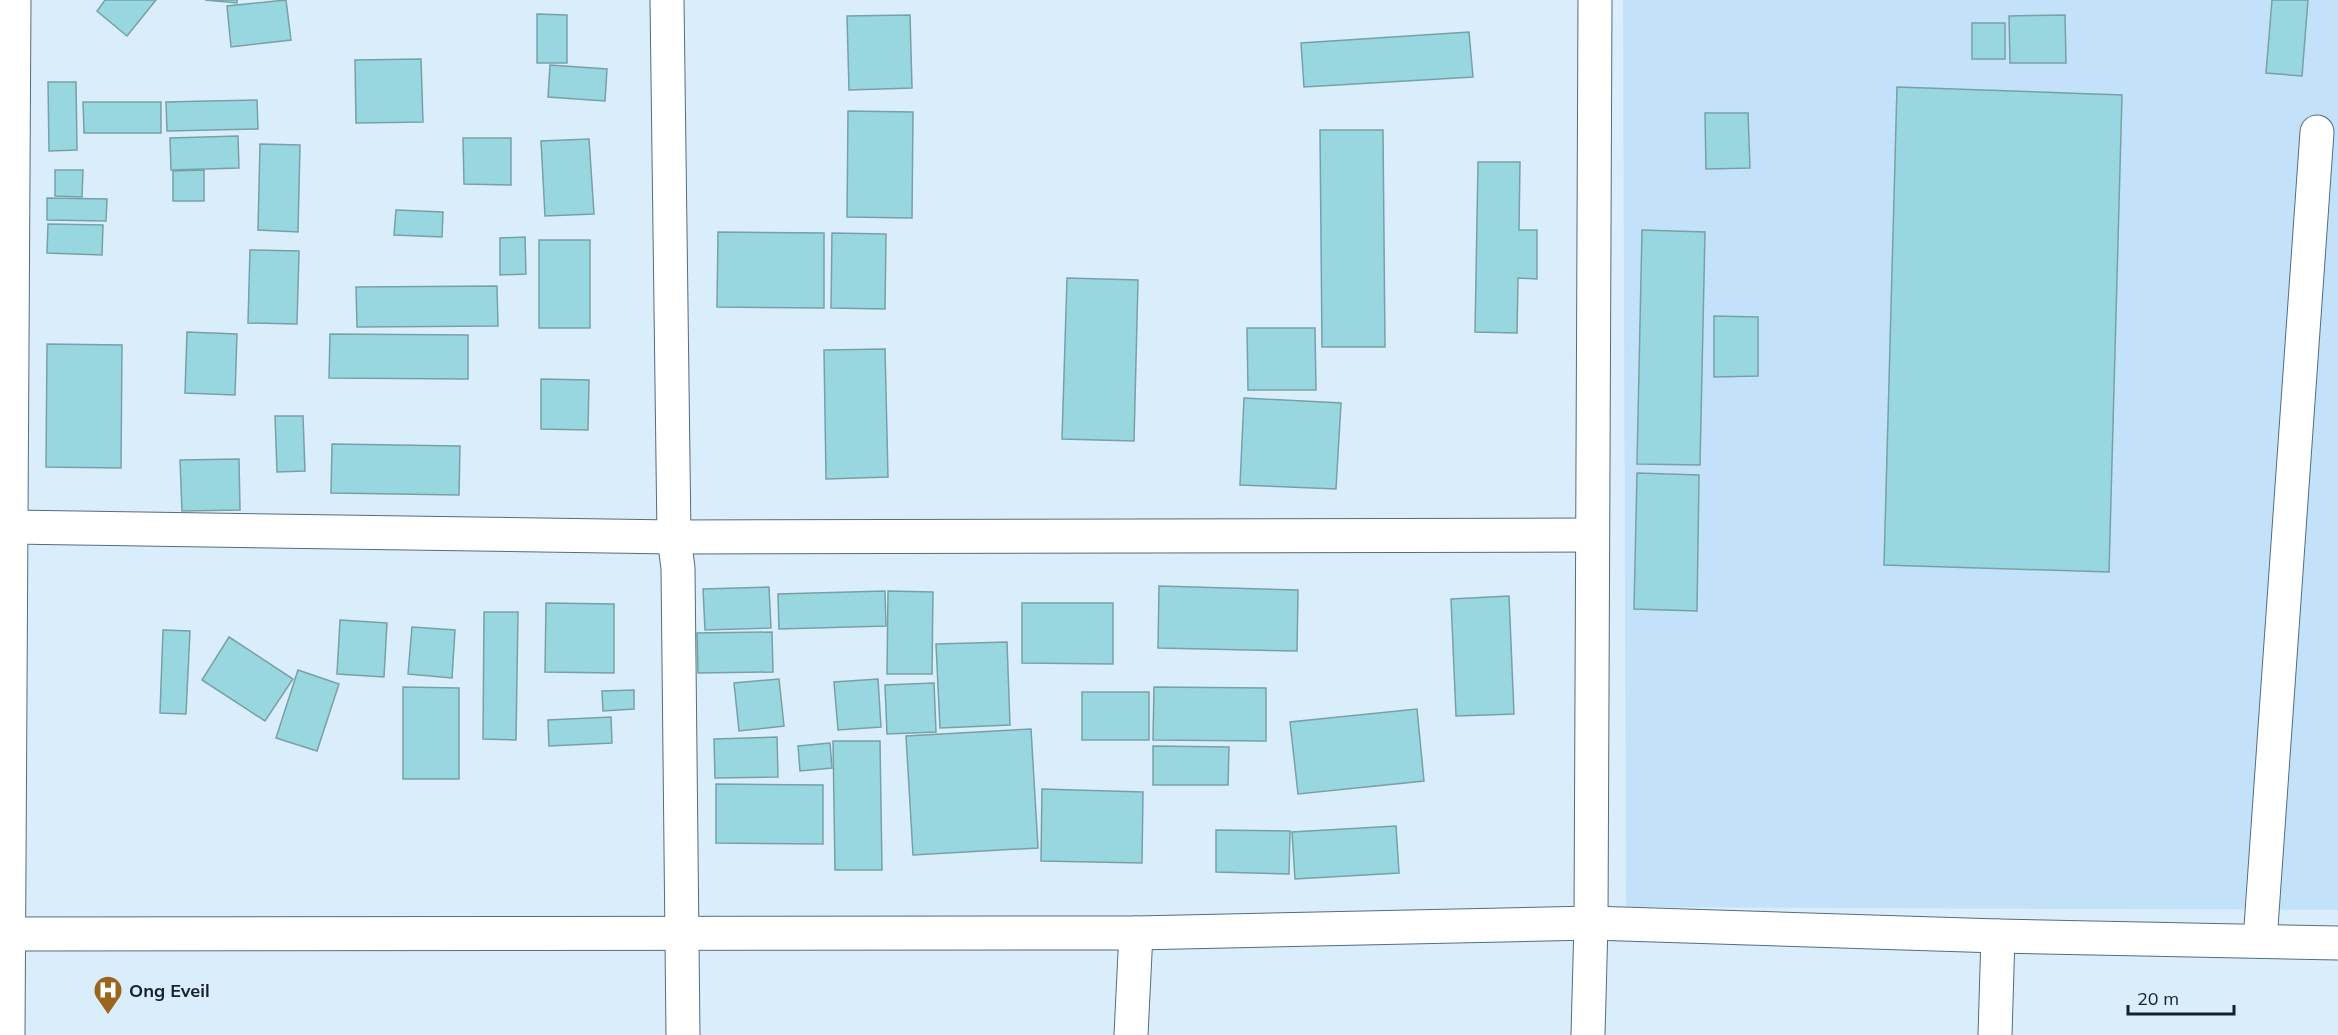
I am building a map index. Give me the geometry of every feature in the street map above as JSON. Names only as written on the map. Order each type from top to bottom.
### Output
[{"type":"street","points":[[8,1035],[4,934],[14,0]]},
{"type":"street","points":[[667,0],[674,537],[678,568],[683,1035]]},
{"type":"street","points":[[1588,1035],[1591,923],[1595,0]]},
{"type":"street","points":[[2260,941],[2318,132]]},
{"type":"street","points":[[8,529],[674,537],[1591,535]]},
{"type":"street","points":[[4,934],[1136,933],[1591,923],[1998,936],[2338,943]]},
{"type":"street","points":[[1131,1035],[1136,933]]},
{"type":"street","points":[[1995,1035],[1998,936]]},
{"type":"shaded area","points":[[1623,0],[2338,0],[2338,910],[1626,907]]},
{"type":"building","points":[[105,0],[156,0],[127,36],[97,11]]},
{"type":"building","points":[[205,0],[237,0],[237,3]]},
{"type":"building","points":[[286,0],[291,40],[231,47],[227,6]]},
{"type":"building","points":[[2272,0],[2308,0],[2302,76],[2266,73]]},
{"type":"building","points":[[537,14],[567,15],[567,63],[537,63]]},
{"type":"building","points":[[910,15],[912,88],[849,90],[847,16]]},
{"type":"building","points":[[2065,15],[2066,63],[2010,63],[2009,16]]},
{"type":"building","points":[[1972,23],[2005,23],[2005,59],[1972,59]]},
{"type":"building","points":[[1469,32],[1473,77],[1304,87],[1301,43]]},
{"type":"building","points":[[421,59],[423,122],[356,123],[355,60]]},
{"type":"building","points":[[550,65],[607,69],[605,101],[548,97]]},
{"type":"building","points":[[48,82],[76,82],[77,150],[49,151]]},
{"type":"building","points":[[1897,87],[2122,95],[2109,572],[1884,565]]},
{"type":"building","points":[[257,100],[258,129],[167,131],[166,102]]},
{"type":"building","points":[[83,102],[161,102],[161,133],[84,133]]},
{"type":"building","points":[[848,111],[913,112],[912,218],[847,217]]},
{"type":"building","points":[[1705,113],[1748,113],[1750,168],[1706,169]]},
{"type":"building","points":[[1320,130],[1383,130],[1385,347],[1322,347]]},
{"type":"building","points":[[238,136],[239,168],[171,170],[170,138]]},
{"type":"building","points":[[463,138],[511,138],[511,185],[464,184]]},
{"type":"building","points":[[589,139],[594,214],[545,216],[541,141]]},
{"type":"building","points":[[260,144],[300,145],[298,232],[258,230]]},
{"type":"building","points":[[1478,162],[1520,162],[1519,230],[1537,230],[1537,279],[1518,278],[1517,333],[1475,332]]},
{"type":"building","points":[[55,170],[83,170],[82,197],[55,196]]},
{"type":"building","points":[[204,170],[204,201],[173,201],[173,171]]},
{"type":"building","points":[[47,198],[107,199],[106,221],[47,220]]},
{"type":"building","points":[[396,210],[443,212],[442,237],[394,235]]},
{"type":"building","points":[[48,224],[103,225],[102,255],[47,253]]},
{"type":"building","points":[[1642,230],[1705,232],[1700,465],[1637,464]]},
{"type":"building","points":[[718,232],[824,233],[824,308],[717,307]]},
{"type":"building","points":[[832,233],[886,234],[885,309],[831,308]]},
{"type":"building","points":[[525,237],[526,274],[500,275],[500,238]]},
{"type":"building","points":[[539,240],[590,240],[590,328],[539,328]]},
{"type":"building","points":[[250,250],[299,251],[297,324],[248,323]]},
{"type":"building","points":[[1067,278],[1138,280],[1134,441],[1062,439]]},
{"type":"building","points":[[497,286],[498,326],[357,327],[356,287]]},
{"type":"building","points":[[1714,316],[1758,317],[1758,376],[1714,377]]},
{"type":"building","points":[[1247,328],[1315,328],[1316,390],[1248,390]]},
{"type":"building","points":[[187,332],[237,334],[235,395],[185,393]]},
{"type":"building","points":[[330,334],[468,335],[468,379],[329,378]]},
{"type":"building","points":[[47,344],[122,345],[121,468],[46,467]]},
{"type":"building","points":[[885,349],[888,477],[826,479],[824,350]]},
{"type":"building","points":[[541,379],[589,380],[588,430],[541,429]]},
{"type":"building","points":[[1244,398],[1341,403],[1336,489],[1240,485]]},
{"type":"building","points":[[275,416],[303,416],[305,471],[277,472]]},
{"type":"building","points":[[332,444],[460,446],[459,495],[331,493]]},
{"type":"building","points":[[239,459],[240,510],[182,511],[180,460]]},
{"type":"building","points":[[1637,473],[1699,475],[1697,611],[1634,609]]},
{"type":"building","points":[[1159,586],[1298,590],[1297,651],[1158,648]]},
{"type":"building","points":[[769,587],[771,628],[705,630],[703,589]]},
{"type":"building","points":[[885,591],[886,626],[779,629],[778,594]]},
{"type":"building","points":[[888,591],[933,592],[932,674],[887,674]]},
{"type":"building","points":[[1509,596],[1514,714],[1456,716],[1451,599]]},
{"type":"building","points":[[546,603],[614,604],[614,673],[545,672]]},
{"type":"building","points":[[1022,603],[1113,603],[1113,664],[1022,663]]},
{"type":"building","points":[[484,612],[518,612],[516,740],[483,739]]},
{"type":"building","points":[[340,620],[387,623],[384,677],[337,674]]},
{"type":"building","points":[[412,627],[455,630],[452,678],[408,674]]},
{"type":"building","points":[[163,630],[190,631],[186,714],[160,713]]},
{"type":"building","points":[[772,632],[773,672],[698,673],[697,633]]},
{"type":"building","points":[[229,637],[293,679],[265,721],[202,680]]},
{"type":"building","points":[[1007,642],[1010,725],[940,728],[936,644]]},
{"type":"building","points":[[298,670],[339,684],[317,751],[276,738]]},
{"type":"building","points":[[779,679],[784,726],[739,731],[734,683]]},
{"type":"building","points":[[878,679],[881,727],[838,730],[834,682]]},
{"type":"building","points":[[934,683],[936,732],[887,734],[885,685]]},
{"type":"building","points":[[403,687],[459,688],[459,779],[403,779]]},
{"type":"building","points":[[1154,687],[1266,688],[1266,741],[1153,740]]},
{"type":"building","points":[[634,690],[634,709],[603,711],[602,691]]},
{"type":"building","points":[[1082,692],[1149,692],[1149,740],[1082,740]]},
{"type":"building","points":[[1417,709],[1424,781],[1298,794],[1290,722]]},
{"type":"building","points":[[611,717],[612,743],[549,746],[548,720]]},
{"type":"building","points":[[1031,729],[1038,848],[913,855],[906,736]]},
{"type":"building","points":[[777,737],[778,777],[715,778],[714,739]]},
{"type":"building","points":[[833,741],[880,741],[882,870],[835,870]]},
{"type":"building","points":[[830,743],[832,768],[800,771],[798,746]]},
{"type":"building","points":[[1153,746],[1229,747],[1228,785],[1153,785]]},
{"type":"building","points":[[716,784],[823,785],[823,844],[716,843]]},
{"type":"building","points":[[1042,789],[1143,792],[1142,863],[1041,861]]},
{"type":"building","points":[[1396,826],[1399,873],[1295,879],[1292,832]]},
{"type":"building","points":[[1216,830],[1290,831],[1289,874],[1216,872]]},
{"type":"place","name":"Ong Eveil","points":[[108,1016]]}]
